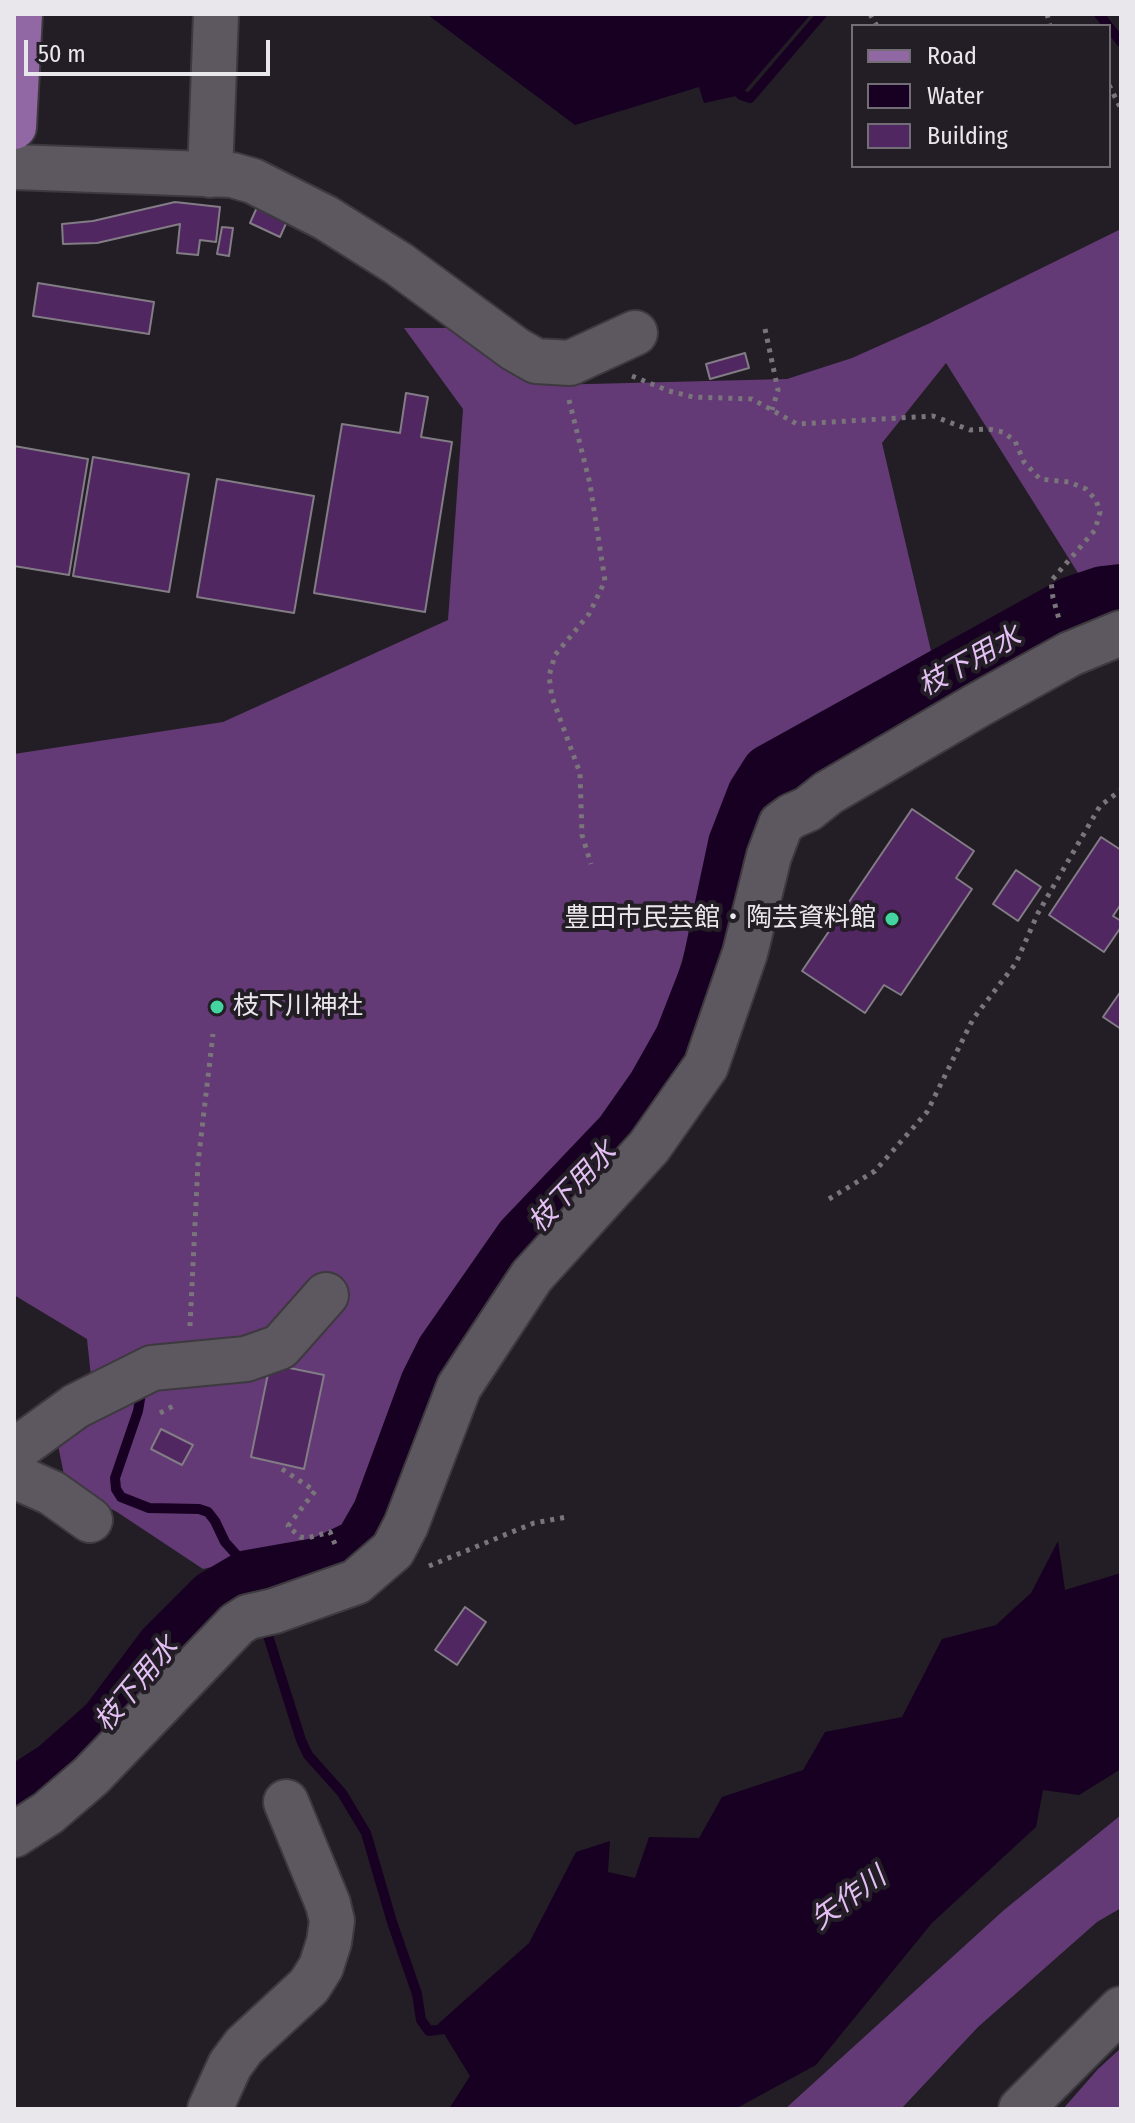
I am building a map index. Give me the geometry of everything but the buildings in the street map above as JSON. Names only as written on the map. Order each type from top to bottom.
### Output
[{"type":"main road","points":[[14,127],[20,14]]},
{"type":"street","points":[[210,175],[216,14]]},
{"type":"street","points":[[14,167],[232,175],[253,181],[326,218],[399,264],[536,361],[570,363],[630,353]]},
{"type":"street","points":[[14,1835],[48,1813],[91,1776],[205,1656],[261,1614],[356,1582],[393,1550],[406,1525],[459,1387],[532,1276],[649,1147],[706,1066],[745,953],[769,856],[781,824],[978,705],[1070,654],[1121,633]]},
{"type":"street","points":[[14,1451],[76,1406],[142,1373],[196,1363],[246,1359],[280,1347],[326,1295]]},
{"type":"street","points":[[14,1476],[52,1493],[90,1520]]},
{"type":"street","points":[[210,2109],[230,2065],[244,2046],[309,1986],[321,1967],[329,1942],[332,1921],[328,1904],[286,1802]]},
{"type":"street","points":[[1021,2109],[1121,2009]]},
{"type":"path","points":[[1111,89],[1121,109]]},
{"type":"path","points":[[765,329],[778,390],[772,410]]},
{"type":"path","points":[[630,353],[693,397],[752,399],[797,424],[933,416],[970,430],[1003,432],[1015,441],[1024,462],[1040,479],[1069,482],[1086,489],[1096,500],[1100,512],[1095,530],[1051,581],[1053,598]]},
{"type":"path","points":[[570,363],[565,374],[568,397],[590,484],[605,581],[589,614],[555,655],[549,676],[552,697],[580,773],[582,835],[591,864]]},
{"type":"path","points":[[829,1199],[875,1171],[927,1112],[973,1019],[1016,963],[1038,913],[1100,806],[1121,790]]},
{"type":"path","points":[[160,1413],[194,1394],[199,1376],[189,1327],[198,1163],[213,1034]]},
{"type":"path","points":[[282,1469],[315,1491],[288,1526],[300,1537],[307,1538],[330,1532]]},
{"type":"path","points":[[423,1568],[534,1523],[567,1517]]},
{"type":"shaded area","points":[[1121,229],[1121,567],[1078,573],[946,363],[882,443],[931,651],[780,741],[742,777],[715,848],[664,1022],[603,1128],[500,1236],[442,1324],[373,1515],[354,1543],[316,1559],[256,1557],[203,1569],[117,1512],[66,1485],[56,1435],[92,1386],[87,1339],[14,1295],[14,754],[223,722],[448,620],[463,409],[404,328],[466,328],[549,385],[787,379],[852,358],[928,324]]},
{"type":"shaded area","points":[[1121,1815],[1121,1908],[1097,1922],[978,2027],[901,2109],[785,2109],[1004,1910]]},
{"type":"shaded area","points":[[1121,2048],[1121,2109],[1063,2109],[1098,2069]]},
{"type":"water","points":[[811,14],[741,95],[704,103],[699,87],[575,125],[428,15]]},
{"type":"water","name":"矢作川","points":[[1058,1541],[1065,1590],[1121,1573],[1121,1769],[1079,1795],[1043,1790],[1036,1827],[932,1923],[816,2065],[735,2109],[449,2109],[470,2076],[438,2024],[529,1943],[576,1852],[610,1841],[608,1872],[635,1878],[649,1837],[699,1838],[722,1797],[803,1770],[825,1732],[902,1717],[942,1639],[996,1625],[1031,1593]]},
{"type":"waterway","points":[[735,87],[741,95],[750,98],[822,14]]},
{"type":"waterway","points":[[1099,14],[1106,24]]},
{"type":"waterway","points":[[1111,30],[1121,42]]},
{"type":"waterway","name":"枝下用水","points":[[14,1797],[56,1770],[108,1724],[165,1648],[214,1599],[248,1579],[322,1566],[362,1547],[381,1514],[429,1384],[445,1352],[523,1240],[623,1135],[656,1088],[683,1040],[710,971],[737,844],[756,795],[770,773],[1073,605],[1103,595],[1121,593]]},
{"type":"waterway","points":[[142,1387],[138,1411],[115,1478],[116,1489],[121,1497],[149,1508],[208,1512],[225,1542],[242,1561],[258,1604]]},
{"type":"waterway","points":[[264,1623],[308,1755],[342,1793],[366,1833],[417,1994],[421,2020],[429,2031],[451,2028]]},
{"type":"place","name":"豊田市民芸館・陶芸資料館","points":[[892,919]]},
{"type":"place","name":"枝下川神社","points":[[217,1007]]}]
